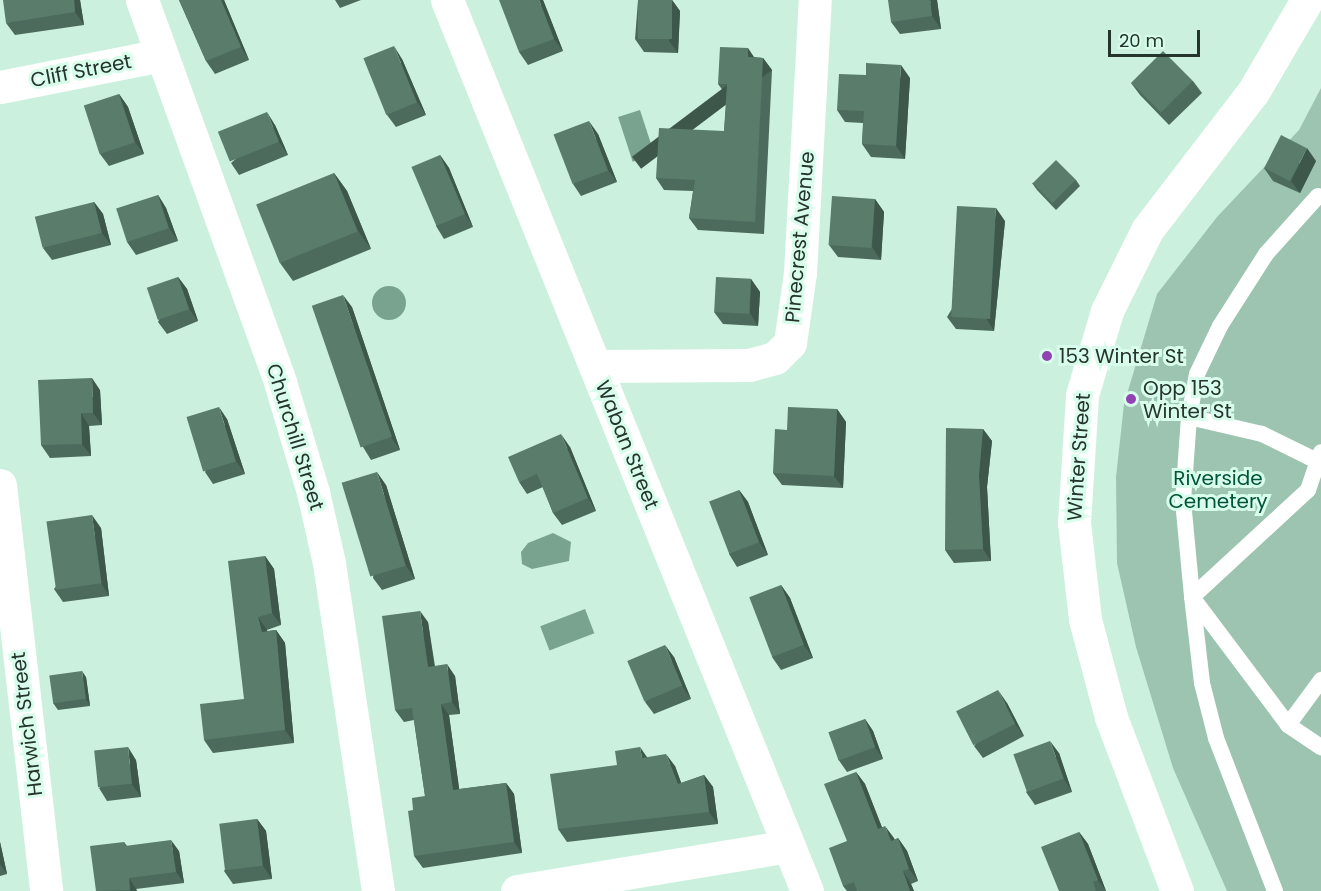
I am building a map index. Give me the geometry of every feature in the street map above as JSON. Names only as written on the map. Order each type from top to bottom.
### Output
[{"type":"street","name":"Churchill Street","points":[[142,0],[280,382],[313,492],[329,563],[378,891]]},
{"type":"street","name":"Waban Street","points":[[447,0],[807,891]]},
{"type":"street","name":"Pinecrest Avenue","points":[[595,366],[749,365],[775,358],[790,343],[800,273],[814,0]]},
{"type":"street","name":"Winter Street","points":[[1177,891],[1111,717],[1085,619],[1074,523],[1082,394],[1107,310],[1148,230],[1258,84],[1307,0]]},
{"type":"street","name":"Cliff Street","points":[[0,87],[162,55]]},
{"type":"street","name":"Harwich Street","points":[[0,484],[46,891]]},
{"type":"street","points":[[517,891],[788,846]]},
{"type":"lane","points":[[1275,891],[1216,738],[1202,683],[1184,501],[1189,417],[1197,374],[1220,326],[1266,254],[1320,195]]},
{"type":"lane","points":[[1189,417],[1262,434],[1320,458],[1308,490],[1192,597]]},
{"type":"lane","points":[[1192,597],[1288,725],[1321,747]]},
{"type":"lane","points":[[1288,725],[1321,680]]},
{"type":"green space","name":"Riverside Cemetery","points":[[1321,88],[1321,891],[1227,891],[1173,768],[1136,647],[1117,563],[1116,477],[1124,404],[1157,294],[1217,217],[1299,130]]},
{"type":"shaded area","points":[[640,110],[655,155],[633,162],[618,117]]},
{"type":"shaded area","points":[[389,286],[401,291],[406,303],[401,315],[389,320],[377,315],[372,303],[377,291]]},
{"type":"shaded area","points":[[553,533],[571,542],[569,561],[532,569],[522,564],[521,552],[528,543]]},
{"type":"shaded area","points":[[585,609],[594,633],[550,650],[540,626]]},
{"type":"building","points":[[3,0],[74,0],[75,12],[6,23]]},
{"type":"building","points":[[179,0],[221,0],[241,47],[206,61]]},
{"type":"building","points":[[499,0],[539,0],[554,39],[519,52]]},
{"type":"building","points":[[638,0],[672,0],[672,39],[638,39]]},
{"type":"building","points":[[888,0],[930,0],[932,16],[891,22]]},
{"type":"building","points":[[394,46],[417,103],[386,115],[363,58]]},
{"type":"building","points":[[720,47],[748,48],[748,57],[763,58],[755,222],[689,218],[695,180],[656,178],[659,128],[724,131],[727,84],[718,84]]},
{"type":"building","points":[[1163,51],[1193,81],[1161,113],[1131,83]]},
{"type":"building","points":[[866,63],[901,65],[896,146],[862,144],[864,111],[837,110],[839,74],[866,75]]},
{"type":"building","points":[[119,94],[135,143],[100,154],[84,105]]},
{"type":"building","points":[[267,112],[279,142],[230,162],[218,132]]},
{"type":"building","points":[[589,121],[608,170],[573,184],[554,135]]},
{"type":"building","points":[[1281,135],[1307,148],[1290,181],[1264,168]]},
{"type":"building","points":[[440,155],[465,214],[436,226],[411,167]]},
{"type":"building","points":[[1056,160],[1076,180],[1052,203],[1033,183]]},
{"type":"building","points":[[334,173],[358,231],[280,263],[256,204]]},
{"type":"building","points":[[158,195],[169,228],[127,242],[116,209]]},
{"type":"building","points":[[832,196],[875,199],[871,248],[829,245]]},
{"type":"building","points":[[94,202],[102,233],[43,248],[35,217]]},
{"type":"building","points":[[957,206],[996,208],[990,319],[951,317]]},
{"type":"building","points":[[178,277],[189,309],[158,320],[147,288]]},
{"type":"building","points":[[716,277],[751,279],[749,314],[714,312]]},
{"type":"building","points":[[343,295],[392,437],[361,448],[312,306]]},
{"type":"building","points":[[92,378],[93,413],[81,413],[82,444],[41,445],[38,380]]},
{"type":"building","points":[[219,407],[236,462],[203,471],[186,417]]},
{"type":"building","points":[[788,407],[837,409],[834,476],[773,473],[775,429],[787,430]]},
{"type":"building","points":[[946,428],[983,429],[979,475],[983,549],[945,550]]},
{"type":"building","points":[[561,434],[588,498],[553,513],[537,474],[519,482],[508,457]]},
{"type":"building","points":[[377,472],[406,566],[370,577],[342,483]]},
{"type":"building","points":[[739,490],[759,542],[729,554],[709,501]]},
{"type":"building","points":[[92,515],[102,583],[56,590],[46,521]]},
{"type":"building","points":[[265,556],[272,613],[258,617],[262,632],[276,630],[285,730],[204,740],[200,704],[244,699],[228,561]]},
{"type":"building","points":[[781,585],[804,645],[772,657],[749,597]]},
{"type":"building","points":[[420,611],[428,667],[447,664],[452,702],[441,704],[453,790],[506,783],[514,842],[414,856],[408,811],[413,810],[412,798],[425,796],[412,708],[395,710],[382,616]]},
{"type":"building","points":[[665,645],[682,686],[644,702],[627,661]]},
{"type":"building","points":[[82,671],[86,699],[53,703],[49,676]]},
{"type":"building","points":[[998,690],[1015,724],[973,745],[956,711]]},
{"type":"building","points":[[865,719],[875,747],[839,761],[828,732]]},
{"type":"building","points":[[1050,741],[1064,779],[1027,792],[1013,754]]},
{"type":"building","points":[[128,747],[132,784],[98,787],[94,751]]},
{"type":"building","points":[[640,747],[642,758],[666,754],[678,784],[704,775],[709,812],[558,829],[550,774],[617,765],[615,751]]},
{"type":"building","points":[[856,772],[878,829],[885,826],[891,841],[898,838],[909,869],[903,871],[910,891],[857,891],[854,882],[843,886],[829,848],[847,841],[824,784]]},
{"type":"building","points":[[257,819],[263,866],[225,870],[219,824]]},
{"type":"building","points":[[1079,832],[1098,880],[1093,882],[1096,891],[1059,891],[1041,847]]},
{"type":"building","points":[[171,840],[176,872],[129,878],[130,890],[96,891],[90,846],[124,842],[125,846]]},
{"type":"place","name":"153 Winter St","points":[[1047,356]]},
{"type":"place","name":"Opp 153 Winter St","points":[[1131,399]]}]
